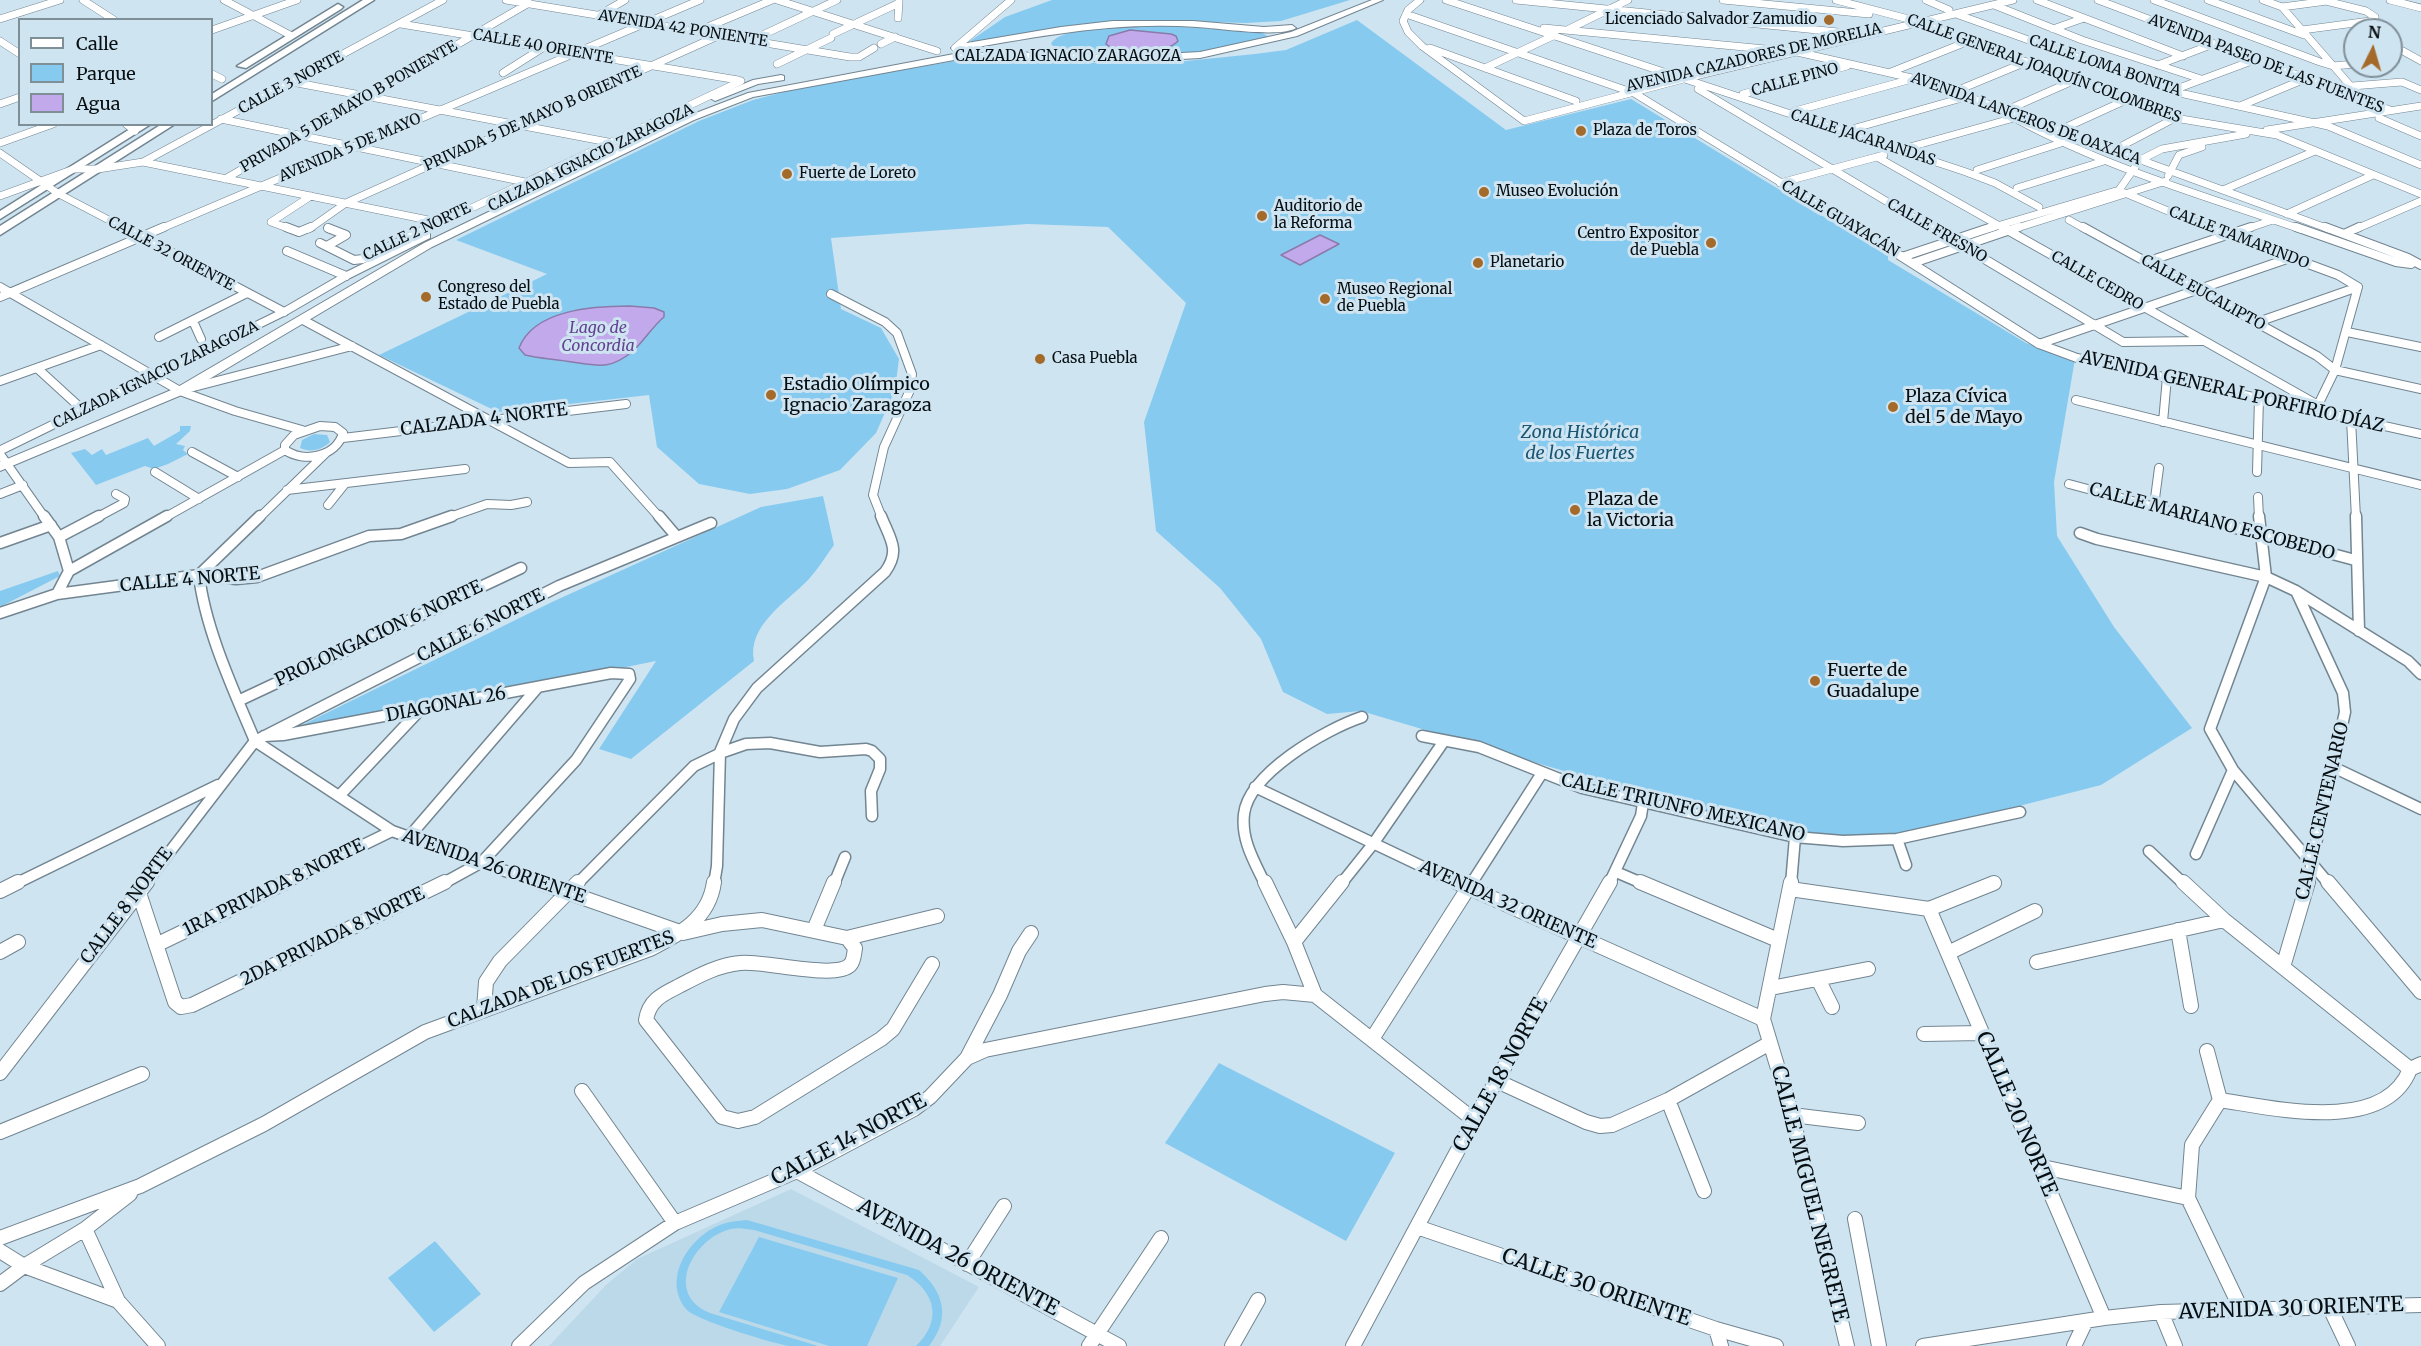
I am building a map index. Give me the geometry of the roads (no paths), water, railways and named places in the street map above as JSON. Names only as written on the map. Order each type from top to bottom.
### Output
[{"type":"main road","points":[[213,84],[349,0]]},
{"type":"main road","points":[[213,97],[369,0]]},
{"type":"main road","name":"CALZADA IGNACIO ZARAGOZA","points":[[1229,26],[1280,26],[1300,22],[1357,0]]},
{"type":"main road","name":"CALZADA IGNACIO ZARAGOZA","points":[[2,459],[84,411],[153,375],[284,312],[383,253],[725,90],[756,82],[1061,30],[1136,22],[1279,30],[1316,22],[1368,0]]},
{"type":"main road","name":"CALZADA IGNACIO ZARAGOZA","points":[[1219,52],[1275,40],[1382,2]]},
{"type":"main road","name":"CALZADA IGNACIO ZARAGOZA","points":[[2,459],[180,391],[428,245],[691,118],[751,95],[954,57],[1011,55],[1153,59],[1284,43],[1323,30],[1382,2]]},
{"type":"main road","points":[[1061,30],[1044,44],[1046,48],[1054,52],[1074,58]]},
{"type":"main road","points":[[0,231],[167,126]]},
{"type":"main road","points":[[0,216],[44,183],[74,170],[131,128]]},
{"type":"street","points":[[0,19],[60,0]]},
{"type":"street","points":[[82,0],[111,18]]},
{"type":"street","points":[[224,0],[290,36]]},
{"type":"street","points":[[213,30],[297,0]]},
{"type":"street","name":"CALLE 3 NORTE","points":[[213,125],[443,0]]},
{"type":"street","name":"AVENIDA 42 PONIENTE","points":[[506,0],[532,2],[698,32],[859,57],[874,48]]},
{"type":"street","points":[[599,15],[626,0]]},
{"type":"street","name":"AVENIDA 5 DE MAYO","points":[[0,297],[700,0]]},
{"type":"street","points":[[698,32],[772,0]]},
{"type":"street","points":[[777,0],[937,51]]},
{"type":"street","points":[[752,40],[837,0]]},
{"type":"street","points":[[955,48],[1011,0]]},
{"type":"street","points":[[1420,0],[1406,14],[1403,21],[1408,32],[1524,121],[1634,93],[1679,77]]},
{"type":"street","points":[[1446,0],[1556,34],[1679,77]]},
{"type":"street","points":[[1459,0],[1556,34]]},
{"type":"street","points":[[1516,0],[1864,35]]},
{"type":"street","points":[[1485,68],[1628,0]]},
{"type":"street","points":[[1723,0],[1904,18]]},
{"type":"street","name":"CALLE GENERAL JOAQUÍN COLOMBRES","points":[[1836,0],[1916,21],[2175,118],[2277,135],[2421,194]]},
{"type":"street","name":"CALLE LOMA BONITA","points":[[1926,0],[1952,12],[2171,91],[2316,122],[2421,165]]},
{"type":"street","name":"AVENIDA CAZADORES DE MORELIA","points":[[1797,52],[1988,2],[2013,0]]},
{"type":"street","points":[[2037,0],[2184,56]]},
{"type":"street","name":"AVENIDA PASEO DE LAS FUENTES","points":[[2089,0],[2249,62],[2359,101],[2379,115],[2421,136]]},
{"type":"street","name":"AVENIDA PASEO DE LAS FUENTES","points":[[2098,0],[2391,113]]},
{"type":"street","points":[[2154,0],[2333,66],[2343,65]]},
{"type":"street","points":[[2208,0],[2305,33],[2374,19],[2374,15],[2324,1],[2282,7]]},
{"type":"street","points":[[2263,0],[2282,7],[2352,86],[2359,101]]},
{"type":"street","points":[[2390,0],[2421,8]]},
{"type":"street","name":"PRIVADA 5 DE MAYO B PONIENTE","points":[[225,179],[532,2]]},
{"type":"street","points":[[777,64],[899,2],[898,18]]},
{"type":"street","points":[[1988,2],[2053,28],[2201,80]]},
{"type":"street","name":"CALLE GUAYACÁN","points":[[1406,14],[1634,93],[1913,263],[2042,346]]},
{"type":"street","points":[[2053,28],[2084,18]]},
{"type":"street","name":"AVENIDA CAZADORES DE MORELIA","points":[[1679,77],[1691,77],[1854,33],[1916,21]]},
{"type":"street","name":"CALLE 40 ORIENTE","points":[[401,24],[756,82]]},
{"type":"street","name":"AVENIDA LANCEROS DE OAXACA","points":[[1544,28],[1785,52],[1908,80],[2014,118],[2061,143],[2104,161],[2396,262],[2421,266]]},
{"type":"street","name":"AVENIDA LANCEROS DE OAXACA","points":[[1556,34],[1772,52],[1797,52],[1891,72],[1956,91],[2408,258],[2421,266]]},
{"type":"street","name":"PRIVADA 5 DE MAYO B ORIENTE","points":[[310,196],[272,219],[273,224],[302,232],[346,203],[720,35]]},
{"type":"street","points":[[880,44],[896,37]]},
{"type":"street","points":[[0,41],[18,53]]},
{"type":"street","points":[[1891,72],[1969,41]]},
{"type":"street","points":[[1422,45],[1576,101]]},
{"type":"street","points":[[2158,65],[2208,46]]},
{"type":"street","points":[[503,73],[544,47]]},
{"type":"street","points":[[2403,51],[2421,61]]},
{"type":"street","name":"AVENIDA CAZADORES DE MORELIA","points":[[1516,116],[1772,52]]},
{"type":"street","points":[[1956,91],[2026,62]]},
{"type":"street","points":[[2171,91],[2249,62]]},
{"type":"street","name":"CALLE PINO","points":[[1743,94],[1847,66]]},
{"type":"street","points":[[213,74],[222,79]]},
{"type":"street","name":"CALLE JACARANDAS","points":[[1679,77],[1819,121],[1852,129],[1977,170],[2042,208]]},
{"type":"street","name":"CALLE FRESNO","points":[[1679,77],[1960,246],[2128,343],[2202,341]]},
{"type":"street","name":"CALLE JACARANDAS","points":[[1691,77],[1743,94],[1767,105],[1795,111],[1899,150],[2017,188],[2042,208]]},
{"type":"street","points":[[1795,111],[1908,80]]},
{"type":"street","points":[[2007,110],[2075,80]]},
{"type":"street","name":"CALLE 2 NORTE","points":[[404,243],[438,222],[741,81]]},
{"type":"street","points":[[2240,106],[2300,81]]},
{"type":"street","points":[[292,82],[608,142]]},
{"type":"street","points":[[2352,86],[2402,82],[2421,90]]},
{"type":"street","points":[[0,104],[18,98]]},
{"type":"street","points":[[1852,129],[1962,98]]},
{"type":"street","points":[[2060,130],[2126,100]]},
{"type":"street","points":[[1913,263],[1960,246],[2166,182],[2179,155],[2189,150],[2328,126],[2421,106]]},
{"type":"street","points":[[2391,113],[2401,115],[2421,111]]},
{"type":"street","points":[[1902,257],[2001,225],[2042,208],[2064,206],[2119,190],[2140,160],[2177,145],[2316,122],[2379,115]]},
{"type":"street","points":[[213,118],[525,182]]},
{"type":"street","points":[[1780,183],[2014,118]]},
{"type":"street","points":[[2114,150],[2175,118]]},
{"type":"street","points":[[0,143],[47,126]]},
{"type":"street","name":"CALLE 3 NORTE","points":[[74,170],[98,170],[143,162],[211,126]]},
{"type":"street","points":[[1977,170],[2061,143]]},
{"type":"street","points":[[2223,190],[2315,151]]},
{"type":"street","name":"CALLE 32 ORIENTE","points":[[0,153],[59,194],[245,294],[284,312]]},
{"type":"street","name":"CALLE CEDRO","points":[[1877,156],[2318,408]]},
{"type":"street","points":[[2017,188],[2104,161]]},
{"type":"street","points":[[143,162],[438,222]]},
{"type":"street","points":[[2287,214],[2373,175]]},
{"type":"street","points":[[0,196],[44,183]]},
{"type":"street","name":"CALLE TAMARINDO","points":[[2119,190],[2226,235],[2338,275],[2358,287]]},
{"type":"street","points":[[2344,234],[2421,201]]},
{"type":"street","points":[[2064,206],[2073,211]]},
{"type":"street","points":[[2042,208],[2050,218],[2069,220],[2074,217],[2073,211]]},
{"type":"street","points":[[2146,262],[2273,219]]},
{"type":"street","name":"CALLE EUCALIPTO","points":[[2069,220],[2199,290],[2325,361],[2336,370]]},
{"type":"street","name":"CALLE 2 NORTE","points":[[328,228],[346,236],[324,244],[354,260],[383,253]]},
{"type":"street","points":[[287,251],[346,276]]},
{"type":"street","points":[[2408,258],[2421,252]]},
{"type":"street","points":[[2042,346],[2094,325],[2290,258]]},
{"type":"street","points":[[0,287],[180,391],[235,411],[303,430]]},
{"type":"street","points":[[2255,322],[2358,287]]},
{"type":"street","points":[[2318,408],[2336,370],[2358,287]]},
{"type":"street","points":[[159,337],[245,294]]},
{"type":"street","name":"CALZADA DE LOS FUERTES","points":[[0,1238],[140,1186],[264,1124],[398,1046],[484,1009],[620,961],[683,933],[702,912],[713,891],[717,866],[720,752],[734,719],[757,688],[868,589],[893,561],[895,552],[873,495],[884,447],[910,390],[912,374],[897,333],[885,322],[831,294]]},
{"type":"street","points":[[303,320],[568,462],[610,462],[677,537]]},
{"type":"street","points":[[193,321],[201,339]]},
{"type":"street","points":[[2347,332],[2421,347]]},
{"type":"street","points":[[0,381],[101,345]]},
{"type":"street","points":[[180,391],[352,346]]},
{"type":"street","name":"AVENIDA GENERAL PORFIRIO DÍAZ","points":[[2042,346],[2077,358],[2259,398],[2318,408],[2352,419],[2421,434]]},
{"type":"street","points":[[37,368],[84,411]]},
{"type":"street","points":[[2336,370],[2421,389]]},
{"type":"street","points":[[2163,422],[2167,376]]},
{"type":"street","points":[[2257,472],[2259,398]]},
{"type":"street","points":[[2076,400],[2421,485]]},
{"type":"street","name":"CALZADA 4 NORTE","points":[[343,438],[626,404]]},
{"type":"street","points":[[2352,419],[2356,470],[2355,560],[2359,631]]},
{"type":"street","points":[[57,594],[69,571],[285,450],[288,440],[303,430],[320,426],[335,427],[343,433],[343,438],[334,448],[326,453],[199,575],[198,588],[238,701],[260,739]]},
{"type":"street","points":[[285,450],[288,454],[301,457],[326,453]]},
{"type":"street","points":[[192,452],[238,477]]},
{"type":"street","points":[[2,459],[59,537],[69,571]]},
{"type":"street","points":[[2154,506],[2159,468]]},
{"type":"street","points":[[287,490],[344,486],[465,469]]},
{"type":"street","points":[[155,472],[199,499]]},
{"type":"street","name":"CALLE MARIANO ESCOBEDO","points":[[2069,484],[2355,560]]},
{"type":"street","points":[[0,494],[23,485]]},
{"type":"street","points":[[328,506],[344,486]]},
{"type":"street","points":[[59,537],[124,503],[125,499],[116,494]]},
{"type":"street","points":[[2258,497],[2259,534],[2266,577],[2210,729],[2233,770],[2421,992]]},
{"type":"street","name":"CALLE 4 NORTE","points":[[0,613],[57,594],[199,575],[236,579],[257,577],[369,536],[401,534],[487,504],[511,505],[527,502]]},
{"type":"street","name":"CALLE 6 NORTE","points":[[260,739],[559,586],[711,523]]},
{"type":"street","points":[[0,543],[51,525]]},
{"type":"street","points":[[2080,533],[2097,539],[2266,577],[2296,591],[2408,662],[2421,674]]},
{"type":"street","name":"PROLONGACION 6 NORTE","points":[[238,701],[520,568]]},
{"type":"street","name":"CALLE CENTENARIO","points":[[2283,967],[2313,864],[2345,712],[2343,693],[2296,591]]},
{"type":"street","name":"DIAGONAL 26","points":[[260,739],[611,673],[629,674]]},
{"type":"street","name":"2DA PRIVADA 8 NORTE","points":[[156,945],[175,1002],[181,1007],[192,1005],[417,897],[482,862],[576,760],[627,686],[630,680],[629,674]]},
{"type":"street","points":[[408,838],[538,687]]},
{"type":"street","points":[[339,796],[420,710]]},
{"type":"street","points":[[1362,717],[1334,727],[1267,774],[1255,787],[1246,804],[1243,826],[1246,844],[1294,942],[1315,995],[1474,1120]]},
{"type":"street","name":"CALLE TRIUNFO MEXICANO","points":[[1422,736],[1479,747],[1582,788],[1795,837],[1843,841],[1897,839],[2020,812]]},
{"type":"street","name":"CALLE 8 NORTE","points":[[0,1073],[220,784],[260,739]]},
{"type":"street","name":"AVENIDA 26 ORIENTE","points":[[260,739],[392,831],[683,933]]},
{"type":"street","points":[[1294,942],[1372,844],[1443,741]]},
{"type":"street","points":[[484,1009],[486,982],[492,971],[694,766],[720,752],[765,742],[813,751],[866,749],[876,753],[880,759],[870,798],[872,816]]},
{"type":"street","points":[[2335,768],[2421,809]]},
{"type":"street","points":[[2196,854],[2233,770]]},
{"type":"street","points":[[1372,1039],[1542,773]]},
{"type":"street","points":[[0,891],[220,784]]},
{"type":"street","name":"AVENIDA 32 ORIENTE","points":[[1255,787],[1468,888],[1763,1019]]},
{"type":"street","name":"CALLE 18 NORTE","points":[[1353,1346],[1474,1120],[1616,872],[1641,816],[1642,803]]},
{"type":"street","name":"1RA PRIVADA 8 NORTE","points":[[156,945],[392,831]]},
{"type":"street","points":[[1763,1019],[1790,889],[1795,837]]},
{"type":"street","points":[[1897,839],[1906,865]]},
{"type":"street","points":[[2150,851],[2224,920],[2415,1066],[2402,1086],[2389,1096],[2371,1106],[2333,1113],[2300,1112],[2220,1100]]},
{"type":"street","points":[[814,930],[845,857]]},
{"type":"street","points":[[1616,872],[1778,940]]},
{"type":"street","points":[[1790,889],[1929,909],[1994,883]]},
{"type":"street","points":[[138,890],[156,945]]},
{"type":"street","name":"CALLE 20 NORTE","points":[[1929,909],[2104,1318]]},
{"type":"street","points":[[1948,952],[2036,911]]},
{"type":"street","points":[[683,933],[744,921],[779,922],[847,938],[937,916]]},
{"type":"street","points":[[2037,962],[2224,920]]},
{"type":"street","points":[[2178,930],[2191,1006]]},
{"type":"street","points":[[967,1058],[1000,995],[1019,951],[1031,933]]},
{"type":"street","points":[[847,938],[855,948],[854,961],[847,968],[834,970],[754,961],[738,962],[722,966],[660,995],[651,1002],[646,1010],[646,1020],[722,1117],[737,1122],[755,1117],[881,1039],[892,1029],[932,964]]},
{"type":"street","points":[[0,952],[18,942]]},
{"type":"street","points":[[1771,988],[1868,969]]},
{"type":"street","points":[[1818,979],[1833,1007]]},
{"type":"street","name":"CALLE 14 NORTE","points":[[519,1346],[584,1283],[626,1254],[675,1223],[797,1171],[914,1109],[930,1097],[967,1058],[985,1050],[1265,994],[1283,992],[1315,995]]},
{"type":"street","name":"CALLE MIGUEL NEGRETE","points":[[1763,1019],[1792,1115],[1847,1346]]},
{"type":"street","points":[[1924,1034],[1981,1033]]},
{"type":"street","points":[[1497,1081],[1586,1122],[1600,1126],[1612,1125],[1668,1100],[1770,1042]]},
{"type":"street","points":[[2206,1051],[2220,1100]]},
{"type":"street","points":[[0,1132],[142,1074]]},
{"type":"street","points":[[582,1091],[675,1223]]},
{"type":"street","points":[[1668,1100],[1704,1191]]},
{"type":"street","points":[[2220,1100],[2192,1145],[2188,1198],[2241,1309]]},
{"type":"street","points":[[1792,1115],[1858,1123]]},
{"type":"street","points":[[2038,1166],[2188,1198]]},
{"type":"street","name":"AVENIDA 26 ORIENTE","points":[[797,1171],[967,1264],[1094,1340],[1119,1346]]},
{"type":"street","name":"CALZADA DE LOS FUERTES","points":[[0,1284],[24,1266],[85,1229],[140,1186]]},
{"type":"street","points":[[967,1264],[1004,1206]]},
{"type":"street","points":[[1855,1219],[1879,1346]]},
{"type":"street","name":"CALLE 30 ORIENTE","points":[[1417,1227],[1716,1329],[1776,1346]]},
{"type":"street","points":[[85,1229],[118,1301],[158,1346]]},
{"type":"street","points":[[1094,1340],[1161,1238]]},
{"type":"street","points":[[0,1251],[24,1266],[118,1301]]},
{"type":"street","points":[[1232,1346],[1258,1300]]},
{"type":"street","name":"AVENIDA 30 ORIENTE","points":[[2161,1312],[2421,1305]]},
{"type":"street","points":[[2330,1308],[2348,1346]]},
{"type":"street","points":[[1923,1346],[2085,1323],[2104,1318],[2161,1312],[2175,1346]]},
{"type":"street","points":[[2074,1346],[2085,1323]]},
{"type":"street","points":[[1716,1329],[1721,1346]]},
{"type":"water","points":[[1130,30],[1171,34],[1176,36],[1178,41],[1164,49],[1142,52],[1112,48],[1106,44],[1109,36]]},
{"type":"water","points":[[1320,235],[1339,244],[1300,265],[1281,255]]},
{"type":"water","name":"Lago de Concordia","points":[[630,306],[654,308],[664,312],[664,317],[633,351],[611,364],[590,365],[540,358],[525,355],[519,348],[527,335],[538,325],[551,318],[583,309]]},
{"type":"place","name":"Licenciado Salvador Zamudio","points":[[1829,20]]},
{"type":"place","name":"Plaza de Toros","points":[[1581,131]]},
{"type":"place","name":"Fuerte de Loreto","points":[[787,174]]},
{"type":"place","name":"Museo Evolución","points":[[1484,192]]},
{"type":"place","name":"Auditorio de la Reforma","points":[[1262,216]]},
{"type":"place","name":"Centro Expositor de Puebla","points":[[1711,243]]},
{"type":"place","name":"Planetario","points":[[1478,263]]},
{"type":"place","name":"Congreso del Estado de Puebla","points":[[426,297]]},
{"type":"place","name":"Museo Regional de Puebla","points":[[1325,299]]},
{"type":"place","name":"Casa Puebla","points":[[1040,359]]},
{"type":"place","name":"Estadio Olímpico Ignacio Zaragoza","points":[[771,395]]},
{"type":"place","name":"Plaza Cívica del 5 de Mayo","points":[[1893,407]]},
{"type":"place","name":"Plaza de la Victoria","points":[[1575,510]]},
{"type":"place","name":"Fuerte de Guadalupe","points":[[1815,681]]},
{"type":"park label","name":"Zona Histórica de los Fuertes","points":[[1580,443]]}]
